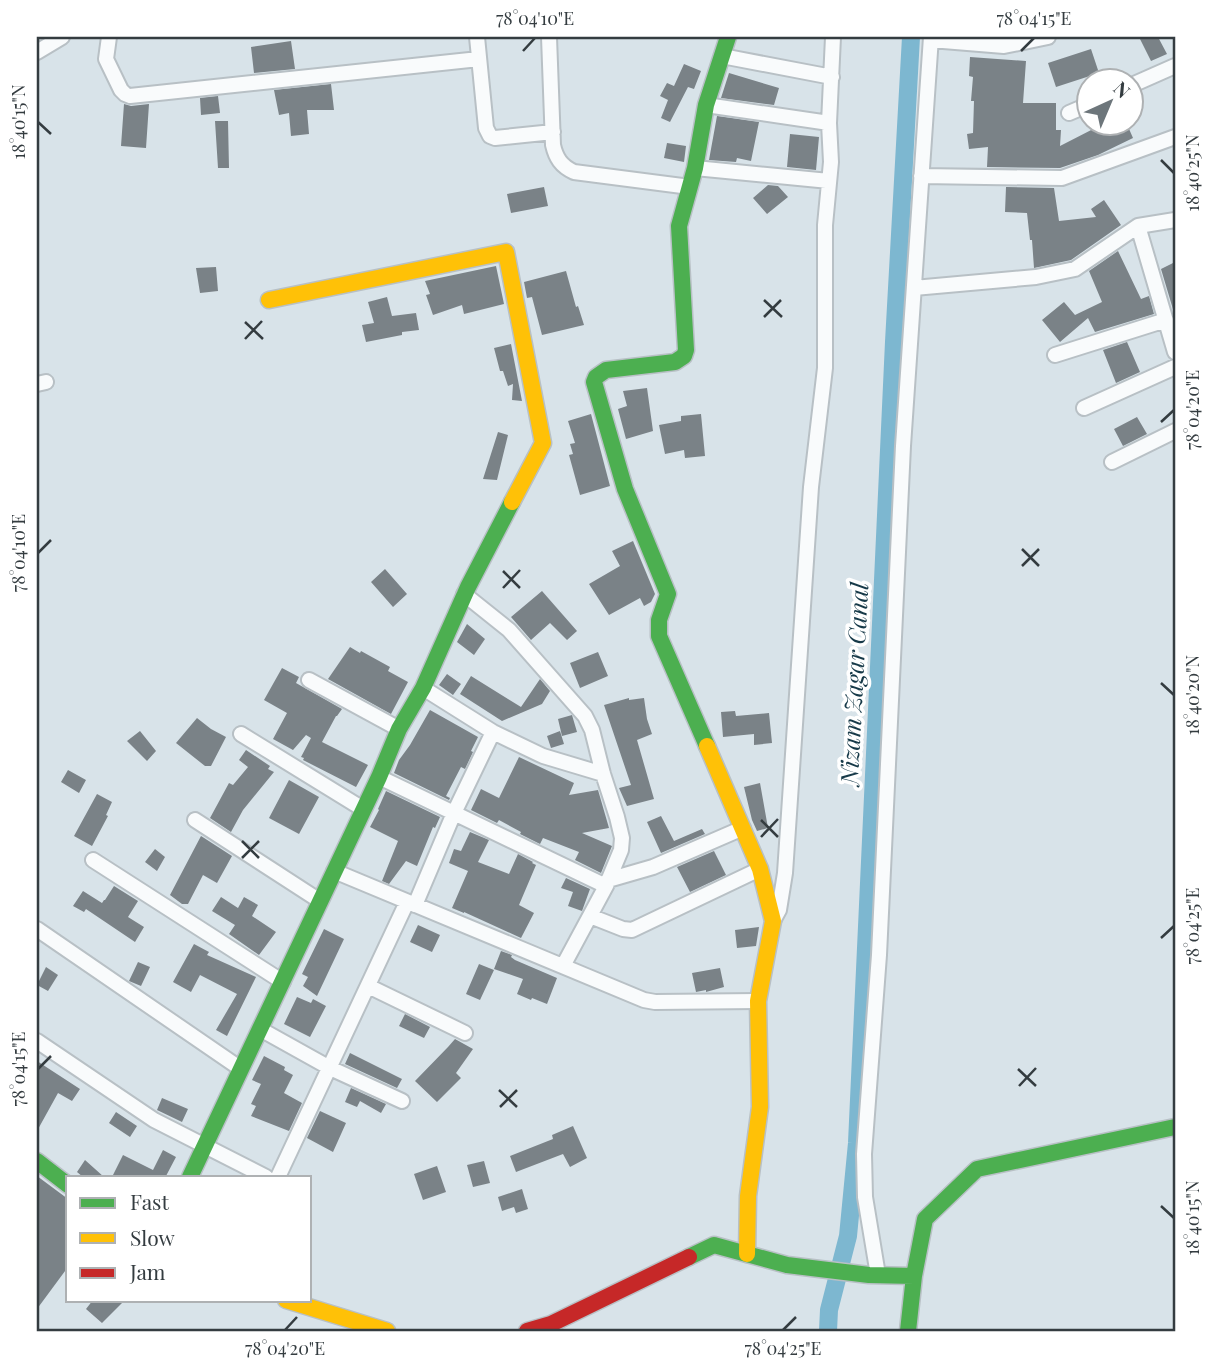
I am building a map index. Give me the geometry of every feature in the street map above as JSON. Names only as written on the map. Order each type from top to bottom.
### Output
[{"type":"street","points":[[37,52],[62,37]]},
{"type":"street","points":[[109,37],[106,59],[121,90],[130,96],[479,60]]},
{"type":"street","points":[[477,37],[486,128],[491,136],[495,138],[553,132]]},
{"type":"street","points":[[549,37],[553,145],[565,168],[574,172],[690,187]]},
{"type":"street","points":[[728,37],[706,105],[695,168],[679,226],[686,350],[684,356],[675,362],[606,370],[596,377],[594,382],[625,489],[668,594],[660,614],[659,636],[760,869],[773,921]]},
{"type":"street","points":[[747,1254],[747,1203],[760,1107],[758,1000],[785,873],[811,487],[824,376],[825,225],[831,162],[828,123],[833,37]]},
{"type":"street","points":[[873,1275],[864,1167],[879,955],[903,446],[931,38],[1004,46],[1048,37]]},
{"type":"street","points":[[722,57],[832,77]]},
{"type":"street","points":[[1146,79],[1175,66]]},
{"type":"street","points":[[706,105],[828,123]]},
{"type":"street","points":[[1069,113],[1076,110]]},
{"type":"street","points":[[921,176],[1062,178],[1175,137]]},
{"type":"street","points":[[695,168],[829,181]]},
{"type":"street","points":[[914,288],[1036,277],[1075,269],[1138,226],[1175,220]]},
{"type":"street","points":[[1138,226],[1175,352]]},
{"type":"street","points":[[190,1176],[399,729],[423,688],[464,594],[543,443],[506,252],[270,300]]},
{"type":"street","points":[[1055,355],[1166,320]]},
{"type":"street","points":[[1084,408],[1175,367]]},
{"type":"street","points":[[1112,462],[1175,431]]},
{"type":"street","points":[[464,594],[509,630],[586,716],[617,817],[622,838],[621,850],[607,883],[563,966]]},
{"type":"street","points":[[309,680],[399,729]]},
{"type":"street","points":[[423,688],[492,732],[543,756],[603,774]]},
{"type":"street","points":[[278,1176],[492,732]]},
{"type":"street","points":[[241,734],[363,809]]},
{"type":"street","points":[[379,776],[607,883],[653,867],[743,828]]},
{"type":"street","points":[[195,820],[320,901]]},
{"type":"street","points":[[93,860],[283,982]]},
{"type":"street","points":[[590,916],[627,931],[632,930],[760,869]]},
{"type":"street","points":[[334,871],[648,1001],[758,1000]]},
{"type":"street","points":[[37,929],[241,1069]]},
{"type":"street","points":[[369,986],[465,1033]]},
{"type":"street","points":[[260,1029],[330,1068],[402,1101]]},
{"type":"street","points":[[37,1041],[150,1117],[264,1176]]},
{"type":"street","points":[[908,1331],[914,1276],[925,1219],[977,1170],[1175,1127]]},
{"type":"street","points":[[37,1161],[66,1183]]},
{"type":"street","points":[[527,1331],[551,1324],[713,1245],[787,1265],[873,1275],[914,1276]]},
{"type":"street","points":[[293,1302],[387,1331]]},
{"type":"building","points":[[1139,37],[1158,37],[1167,54],[1151,61]]},
{"type":"building","points":[[291,41],[295,69],[254,73],[251,47]]},
{"type":"building","points":[[1091,49],[1097,66],[1076,66],[1076,80],[1056,87],[1048,63]]},
{"type":"building","points":[[970,57],[1026,61],[1023,103],[1056,103],[1056,130],[1061,130],[1060,146],[1080,136],[1133,138],[1098,155],[1060,168],[987,167],[988,147],[969,149],[967,134],[973,133],[974,101],[971,101],[973,77],[969,76]]},
{"type":"building","points":[[684,64],[701,71],[694,89],[688,87],[670,122],[661,118],[668,100],[660,96],[667,83],[674,86]]},
{"type":"building","points":[[729,73],[779,88],[774,105],[721,98]]},
{"type":"building","points":[[331,84],[334,110],[307,110],[309,134],[291,136],[289,113],[279,115],[274,90]]},
{"type":"building","points":[[218,96],[220,113],[201,115],[200,98]]},
{"type":"building","points":[[124,104],[149,104],[146,148],[121,146]]},
{"type":"building","points":[[717,116],[759,122],[751,161],[737,158],[736,162],[709,160]]},
{"type":"building","points":[[215,121],[228,121],[229,168],[218,168]]},
{"type":"building","points":[[790,134],[819,137],[816,170],[787,167]]},
{"type":"building","points":[[667,143],[686,146],[684,162],[664,158]]},
{"type":"building","points":[[768,185],[778,186],[788,197],[767,214],[753,198]]},
{"type":"building","points":[[544,187],[548,206],[511,213],[507,194]]},
{"type":"building","points":[[1006,187],[1054,188],[1059,221],[1096,217],[1091,209],[1104,200],[1121,225],[1071,260],[1034,268],[1027,213],[1005,212]]},
{"type":"building","points":[[1118,251],[1141,299],[1149,296],[1154,314],[1095,332],[1088,318],[1060,342],[1042,320],[1064,302],[1075,315],[1102,302],[1089,271]]},
{"type":"building","points":[[1175,262],[1175,316],[1161,269]]},
{"type":"building","points":[[496,266],[504,304],[464,314],[462,305],[433,315],[426,295],[430,294],[425,281]]},
{"type":"building","points":[[216,267],[218,291],[200,293],[196,268]]},
{"type":"building","points":[[566,271],[584,325],[542,335],[532,297],[527,298],[524,282]]},
{"type":"building","points":[[387,297],[392,316],[416,313],[419,330],[366,342],[362,325],[374,323],[368,302]]},
{"type":"building","points":[[1127,342],[1140,372],[1116,383],[1103,350]]},
{"type":"building","points":[[511,344],[522,401],[512,400],[513,384],[508,386],[503,371],[500,371],[494,348]]},
{"type":"building","points":[[647,388],[653,431],[626,439],[618,409],[627,406],[623,391]]},
{"type":"building","points":[[591,414],[610,486],[580,495],[569,455],[573,454],[570,444],[575,443],[568,421]]},
{"type":"building","points":[[701,414],[705,456],[685,458],[684,450],[665,454],[659,425],[681,421],[681,416]]},
{"type":"building","points":[[1137,417],[1147,434],[1123,446],[1114,429]]},
{"type":"building","points":[[498,432],[508,435],[497,480],[483,479]]},
{"type":"building","points":[[633,541],[655,594],[651,602],[644,606],[640,598],[609,615],[589,584],[620,566],[612,551]]},
{"type":"building","points":[[385,569],[407,594],[393,607],[371,582]]},
{"type":"building","points":[[542,591],[577,631],[567,640],[550,623],[531,640],[511,617]]},
{"type":"building","points":[[467,624],[485,639],[474,655],[457,642]]},
{"type":"building","points":[[350,647],[390,667],[388,671],[408,682],[391,714],[328,679]]},
{"type":"building","points":[[598,652],[608,676],[580,688],[570,663]]},
{"type":"building","points":[[282,668],[299,677],[296,683],[342,709],[322,742],[368,765],[356,787],[303,760],[301,757],[311,738],[306,735],[293,750],[273,739],[287,713],[264,700]]},
{"type":"building","points":[[447,674],[461,684],[453,695],[439,685]]},
{"type":"building","points":[[471,676],[521,707],[540,679],[550,691],[542,704],[502,721],[460,694]]},
{"type":"building","points":[[629,698],[644,698],[652,734],[637,740],[654,799],[627,806],[619,788],[631,785],[604,705]]},
{"type":"building","points":[[430,710],[478,737],[465,769],[461,767],[446,796],[449,800],[394,773],[399,760]]},
{"type":"building","points":[[735,711],[736,716],[769,713],[772,743],[754,745],[754,734],[723,737],[721,712]]},
{"type":"building","points":[[572,715],[577,732],[562,736],[558,719]]},
{"type":"building","points":[[197,718],[226,737],[211,766],[205,766],[176,743]]},
{"type":"building","points":[[140,731],[156,751],[147,761],[127,741]]},
{"type":"building","points":[[560,731],[564,744],[551,748],[547,736]]},
{"type":"building","points":[[246,750],[270,766],[268,769],[274,772],[243,810],[231,832],[210,818],[229,783],[233,785],[248,767],[239,760]]},
{"type":"building","points":[[519,757],[574,783],[569,795],[598,790],[609,828],[582,833],[612,846],[601,873],[575,860],[579,852],[543,838],[540,844],[499,820],[497,823],[471,810],[481,789],[499,798]]},
{"type":"building","points":[[68,770],[86,780],[79,793],[61,782]]},
{"type":"building","points":[[289,780],[319,797],[299,834],[269,818]]},
{"type":"building","points":[[760,783],[768,828],[757,831],[744,787]]},
{"type":"building","points":[[386,791],[440,817],[417,866],[406,861],[389,884],[382,881],[398,841],[370,827]]},
{"type":"building","points":[[97,794],[112,802],[106,815],[108,816],[92,846],[74,836]]},
{"type":"building","points":[[661,816],[674,841],[702,829],[705,834],[661,853],[647,822]]},
{"type":"building","points":[[470,832],[489,840],[478,862],[509,874],[518,854],[536,865],[519,905],[534,913],[521,938],[452,908],[468,871],[449,863],[454,849],[461,851]]},
{"type":"building","points":[[201,836],[232,856],[217,883],[203,875],[188,904],[182,904],[170,895]]},
{"type":"building","points":[[155,849],[165,857],[157,871],[145,862]]},
{"type":"building","points":[[714,851],[726,875],[690,892],[677,867]]},
{"type":"building","points":[[566,878],[590,889],[582,911],[568,906],[573,892],[561,888]]},
{"type":"building","points":[[114,886],[138,901],[128,917],[144,927],[135,942],[86,909],[84,912],[73,906],[83,891],[102,903]]},
{"type":"building","points":[[221,897],[238,908],[244,897],[258,905],[252,916],[276,932],[259,955],[229,934],[235,925],[212,911]]},
{"type":"building","points":[[418,925],[440,935],[432,952],[410,942]]},
{"type":"building","points":[[759,927],[756,946],[737,948],[735,930]]},
{"type":"building","points":[[324,929],[344,939],[317,996],[303,986],[308,977],[302,974]]},
{"type":"building","points":[[194,944],[209,952],[207,955],[256,977],[227,1036],[216,1030],[237,994],[200,975],[191,992],[173,982]]},
{"type":"building","points":[[501,951],[557,978],[547,1004],[517,994],[523,979],[494,969]]},
{"type":"building","points":[[138,962],[150,967],[141,986],[129,981]]},
{"type":"building","points":[[479,964],[494,970],[480,1000],[466,994]]},
{"type":"building","points":[[46,967],[58,975],[48,991],[37,985]]},
{"type":"building","points":[[720,968],[724,987],[696,992],[692,973]]},
{"type":"building","points":[[297,997],[311,1003],[313,999],[326,1006],[310,1037],[284,1024]]},
{"type":"building","points":[[405,1014],[430,1027],[424,1038],[399,1026]]},
{"type":"building","points":[[455,1039],[473,1049],[456,1073],[461,1078],[437,1102],[415,1081]]},
{"type":"building","points":[[350,1053],[402,1079],[397,1088],[345,1064]]},
{"type":"building","points":[[264,1056],[285,1067],[284,1070],[293,1075],[284,1093],[302,1103],[289,1131],[251,1116],[256,1106],[251,1104],[261,1084],[252,1080]]},
{"type":"building","points":[[37,1061],[80,1089],[72,1101],[58,1093],[37,1131]]},
{"type":"building","points":[[351,1088],[386,1104],[381,1113],[360,1101],[357,1107],[345,1102]]},
{"type":"building","points":[[162,1098],[188,1109],[182,1122],[157,1110]]},
{"type":"building","points":[[320,1111],[346,1123],[333,1152],[307,1138]]},
{"type":"building","points":[[116,1112],[137,1126],[130,1137],[109,1123]]},
{"type":"building","points":[[573,1126],[587,1158],[570,1167],[563,1154],[516,1172],[510,1156],[553,1139],[552,1135]]},
{"type":"building","points":[[163,1150],[176,1157],[166,1176],[112,1176],[123,1155],[153,1170]]},
{"type":"building","points":[[85,1160],[103,1176],[82,1176],[77,1172]]},
{"type":"building","points":[[484,1161],[490,1183],[473,1187],[467,1165]]},
{"type":"building","points":[[437,1166],[446,1192],[423,1200],[414,1174]]},
{"type":"building","points":[[37,1176],[66,1198],[66,1270],[37,1309]]},
{"type":"building","points":[[522,1189],[528,1209],[516,1213],[514,1207],[502,1211],[498,1197]]},
{"type":"building","points":[[91,1302],[123,1302],[102,1323],[86,1309]]},
{"type":"waterway","name":"Nizam Zagar Canal","points":[[828,1331],[829,1310],[848,1236],[857,1143],[894,342],[911,37]]},
{"type":"traffic: fast","points":[[707,746],[659,636],[659,620],[668,594],[625,489],[594,382],[596,377],[606,370],[675,362],[684,356],[686,350],[679,226],[695,168],[706,105],[728,37]]},
{"type":"traffic: fast","points":[[190,1176],[379,777],[399,729],[423,688],[468,587],[512,502]]},
{"type":"traffic: fast","points":[[908,1331],[914,1276],[925,1219],[977,1169],[1175,1127]]},
{"type":"traffic: fast","points":[[37,1161],[66,1183]]},
{"type":"traffic: fast","points":[[689,1257],[714,1245],[787,1265],[869,1275],[914,1276]]},
{"type":"traffic: slow","points":[[269,300],[506,252],[543,443],[512,502]]},
{"type":"traffic: slow","points":[[707,746],[760,869],[773,921],[758,1001],[760,1107],[748,1196],[747,1254]]},
{"type":"traffic: slow","points":[[293,1302],[387,1331]]},
{"type":"traffic: jam","points":[[527,1331],[551,1324],[689,1257]]}]
